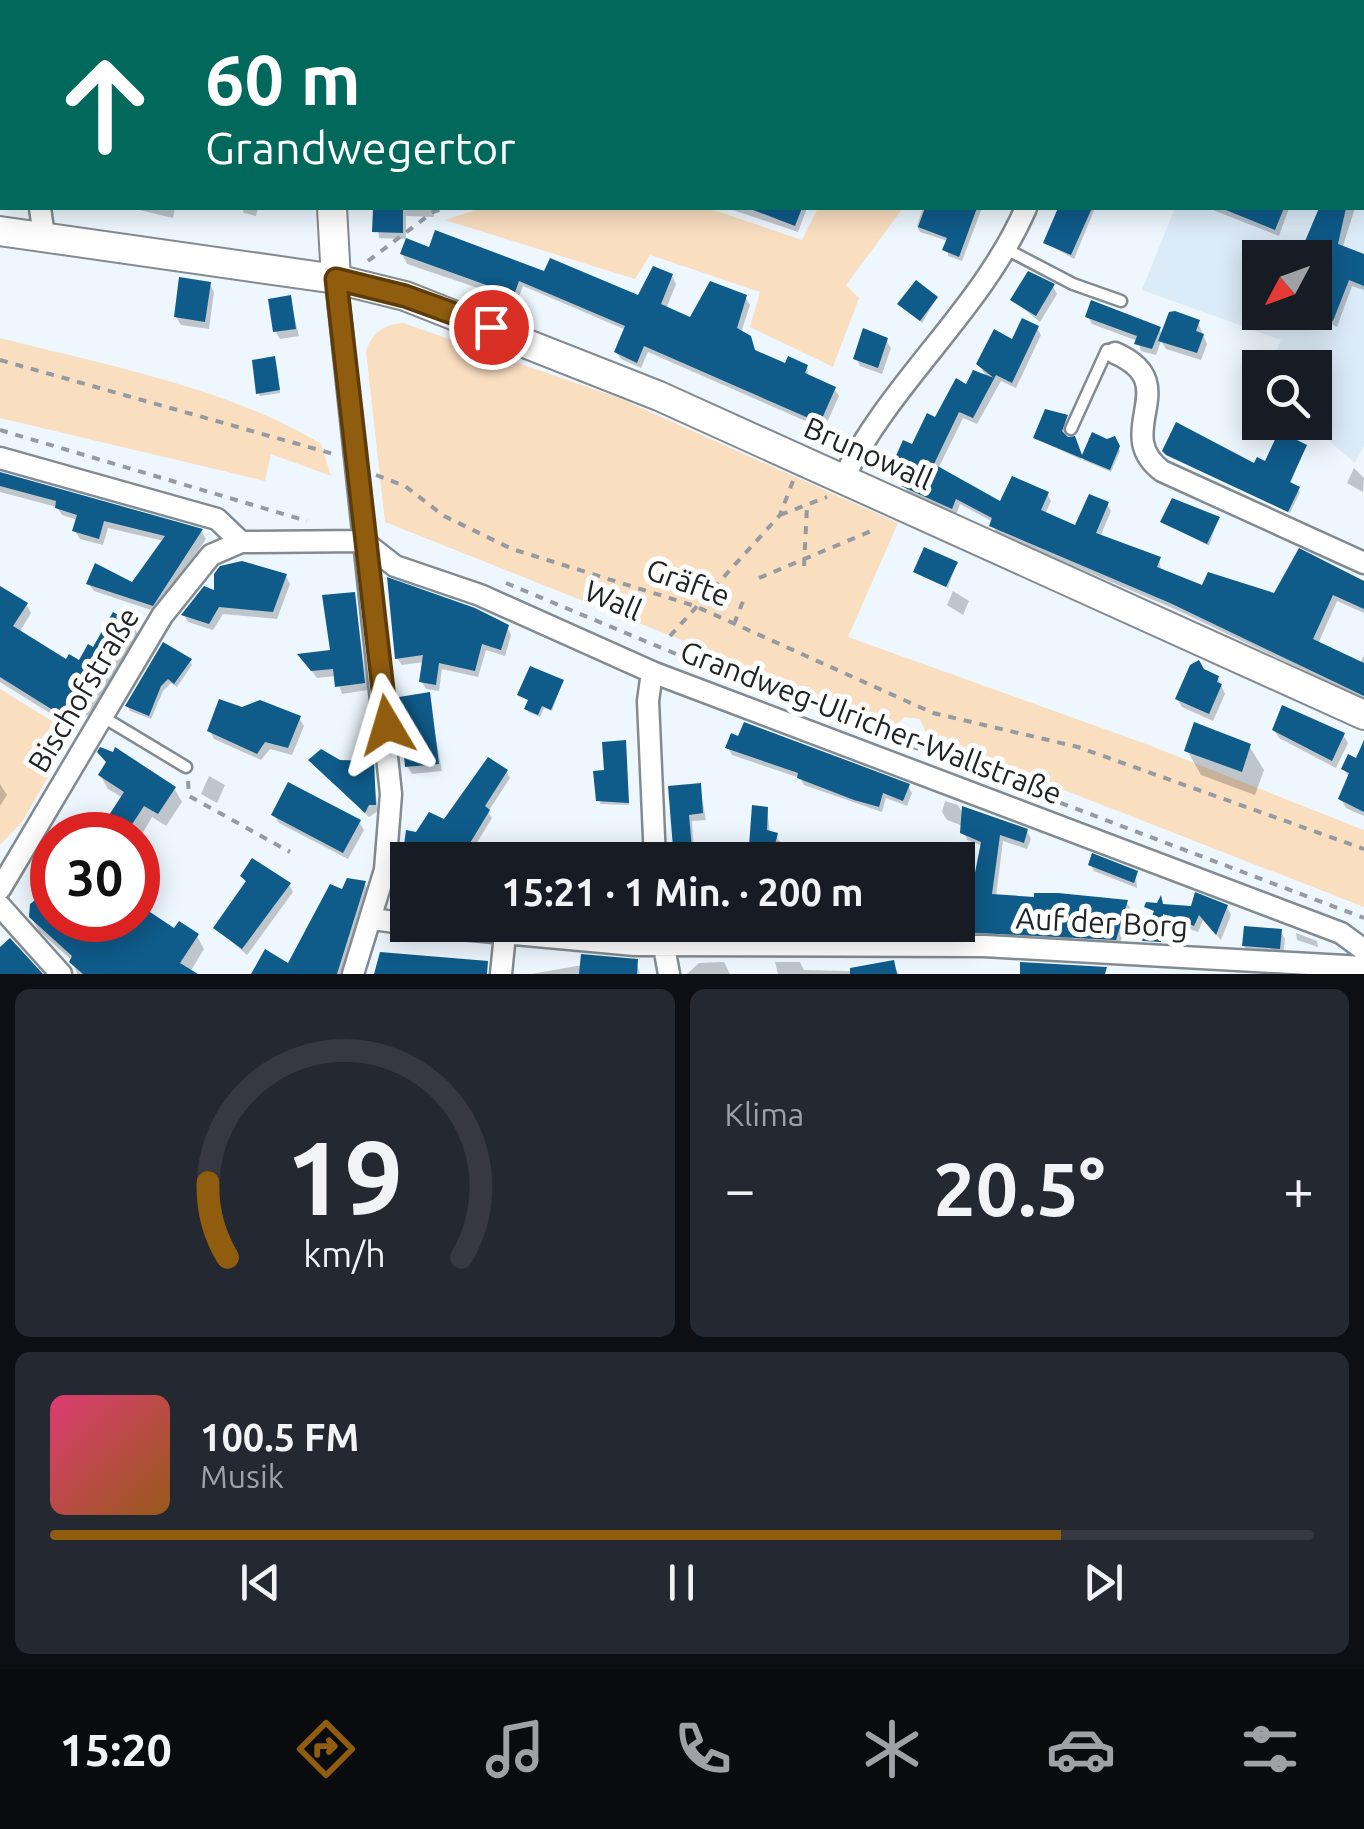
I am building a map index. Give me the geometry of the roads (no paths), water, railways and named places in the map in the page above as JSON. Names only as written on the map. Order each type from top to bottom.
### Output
[{"type":"street","points":[[40,210],[44,236]]},
{"type":"street","points":[[332,210],[354,464],[391,794],[384,870],[352,974]]},
{"type":"street","points":[[842,478],[862,439],[1008,250],[1025,210]]},
{"type":"street","name":"Brunowall","points":[[0,231],[336,279],[405,296],[491,327],[803,460],[1364,715]]},
{"type":"street","points":[[1115,353],[1135,362],[1145,376],[1148,392],[1141,448],[1146,459],[1162,471],[1364,563]]},
{"type":"street","points":[[0,458],[217,519],[242,542],[363,541]]},
{"type":"street","name":"Grandweg-Ulricher-Wallstraße","points":[[363,541],[395,566],[480,595],[652,672],[1341,932],[1364,950]]},
{"type":"street","name":"Bischofstraße","points":[[0,889],[190,575],[211,555],[242,542]]},
{"type":"street","points":[[652,672],[648,702],[654,842]]},
{"type":"street","points":[[0,906],[61,974]]},
{"type":"street","points":[[372,919],[390,922]]},
{"type":"street","points":[[501,974],[504,942]]},
{"type":"street","points":[[663,942],[669,974]]},
{"type":"street","name":"Auf der Borg","points":[[867,942],[1364,968]]},
{"type":"lane","points":[[1008,250],[1073,284],[1122,301]]},
{"type":"lane","points":[[1072,429],[1108,350],[1115,353]]},
{"type":"lane","points":[[103,717],[186,766]]}]
